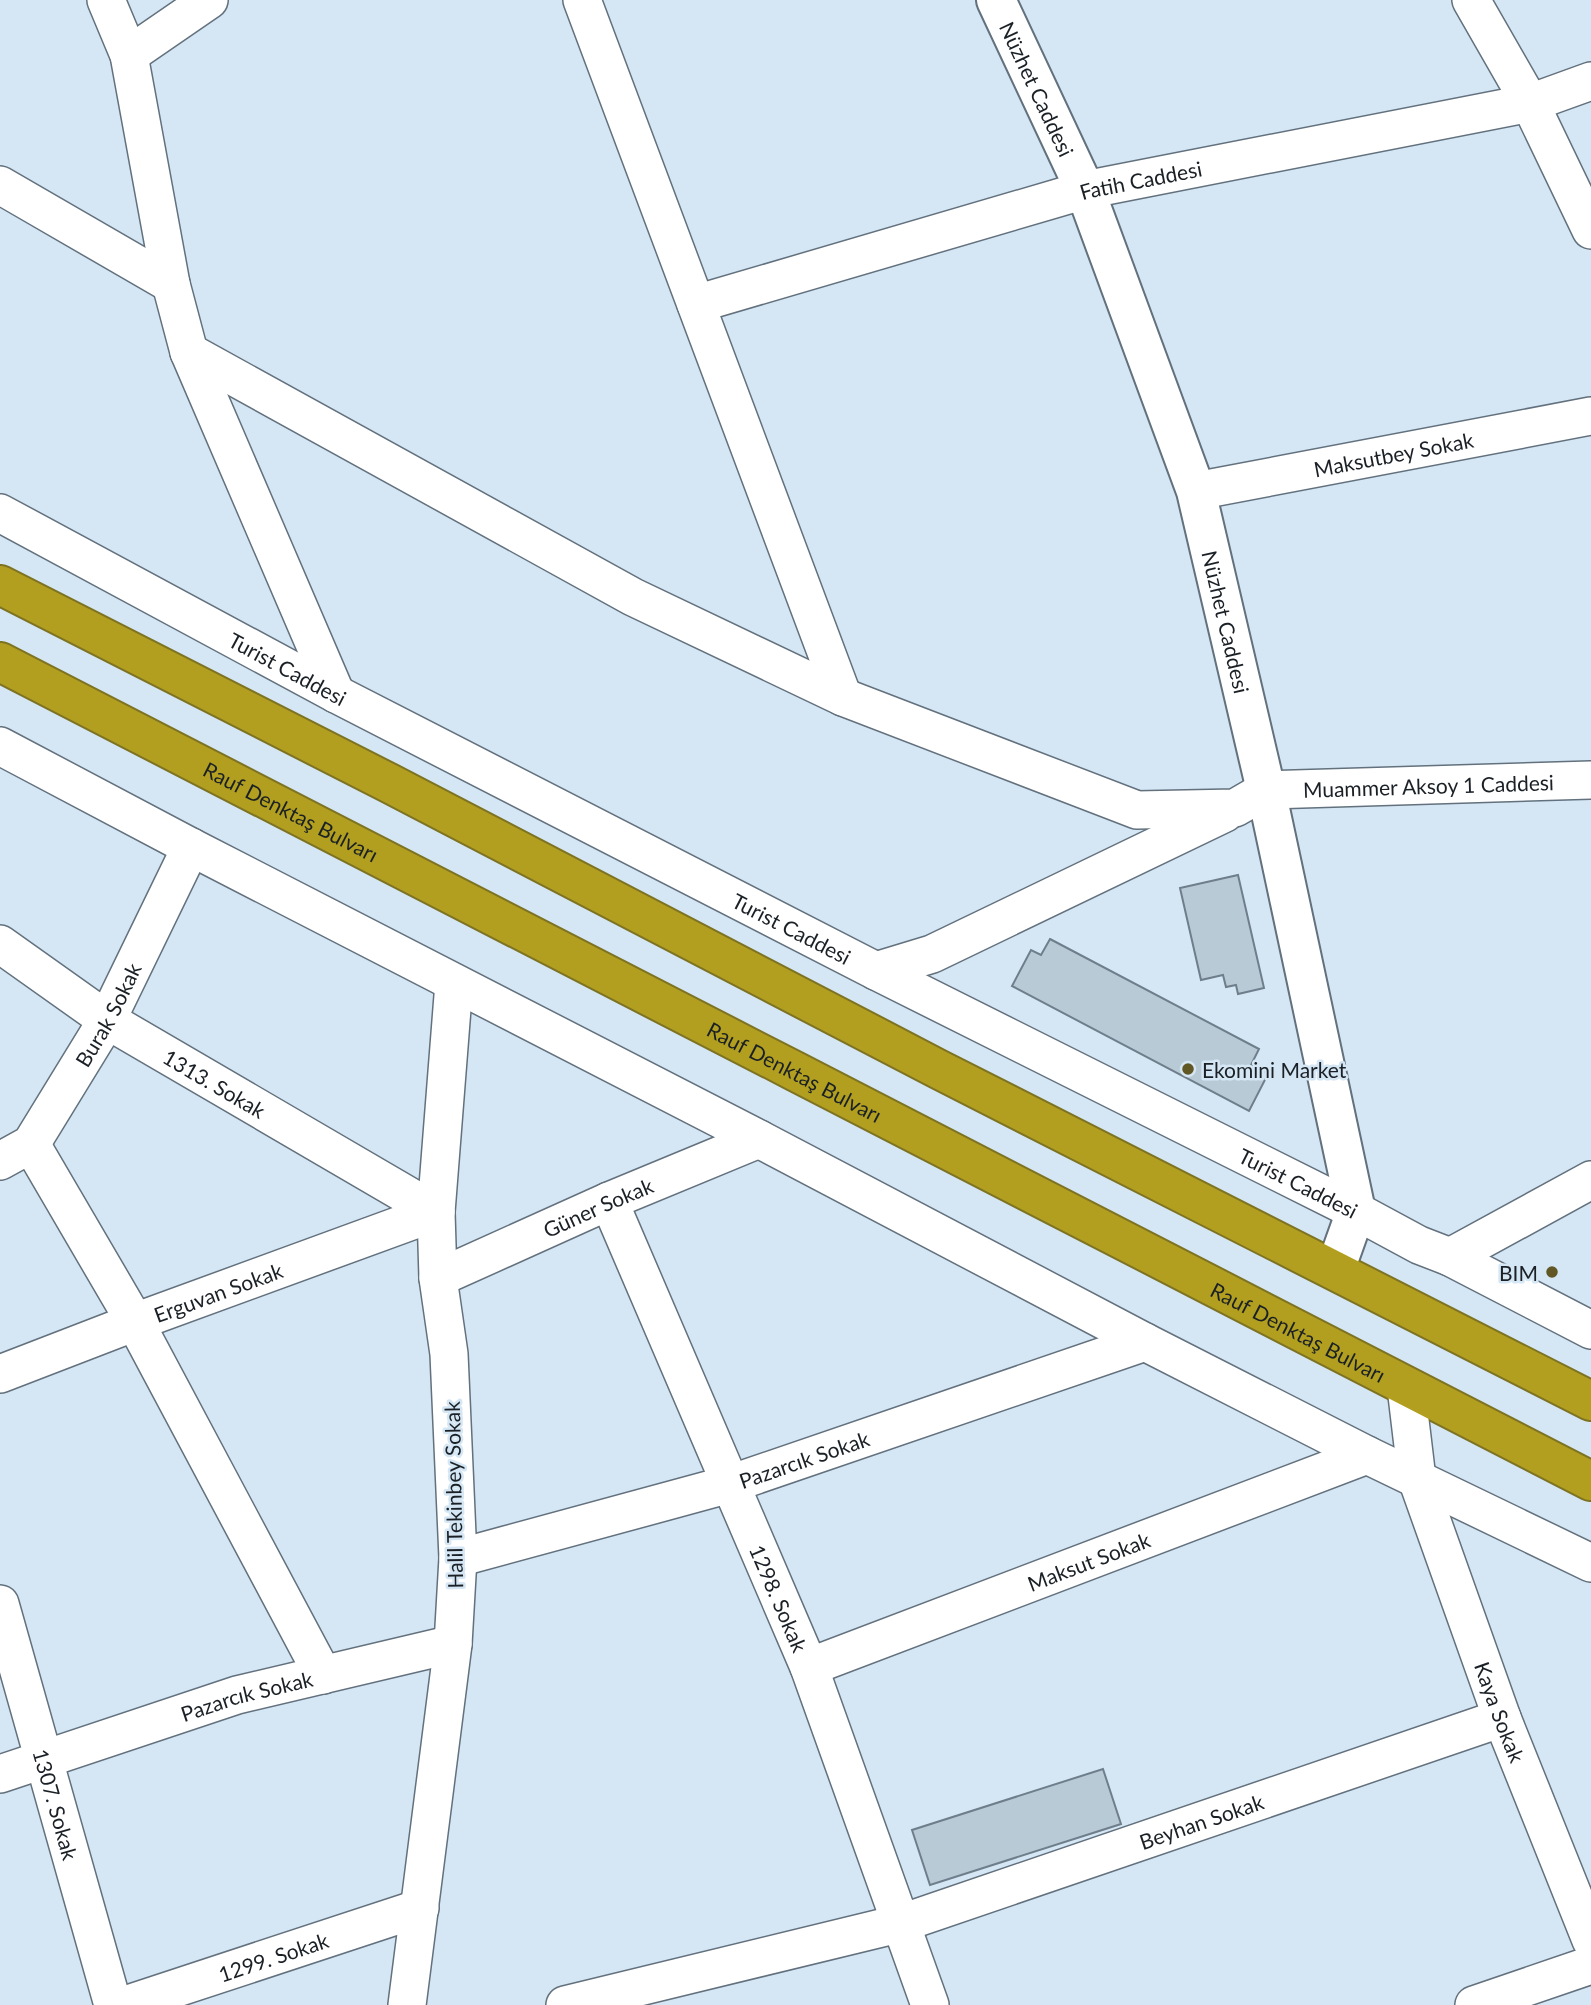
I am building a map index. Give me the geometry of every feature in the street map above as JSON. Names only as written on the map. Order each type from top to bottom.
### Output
[{"type":"highway","points":[[0,585],[377,777],[938,1069],[1591,1401]]},
{"type":"highway","name":"Rauf Denktaş Bulvarı","points":[[0,662],[401,866],[1591,1481]]},
{"type":"street","points":[[106,0],[129,55],[171,284],[189,352],[336,694]]},
{"type":"street","points":[[129,55],[209,0]]},
{"type":"street","points":[[582,0],[843,697]]},
{"type":"street","name":"Nüzhet Caddesi","points":[[996,0],[1085,190],[1196,491],[1250,799],[1356,1211]]},
{"type":"street","points":[[1471,0],[1530,103],[1591,230]]},
{"type":"street","name":"Fatih Caddesi","points":[[696,304],[1085,190],[1530,103],[1591,81]]},
{"type":"street","points":[[0,185],[171,284]]},
{"type":"street","name":"Muammer Aksoy 1 Caddesi","points":[[189,352],[633,597],[843,697],[1137,810],[1250,799],[1591,780]]},
{"type":"street","name":"Maksutbey Sokak","points":[[1196,491],[1591,416]]},
{"type":"street","name":"Turist Caddesi","points":[[0,513],[336,694],[876,971],[1591,1330]]},
{"type":"street","points":[[0,746],[191,848],[759,1139],[1145,1342],[1367,1455],[1591,1563]]},
{"type":"street","points":[[876,971],[932,954],[1250,799]]},
{"type":"street","name":"Burak Sokak","points":[[0,1161],[31,1144],[107,1020],[191,848]]},
{"type":"street","name":"1313. Sokak","points":[[0,944],[107,1020],[436,1212]]},
{"type":"street","name":"Halil Tekinbey Sokak","points":[[407,2005],[453,1644],[458,1558],[449,1354],[438,1278],[436,1212],[454,983]]},
{"type":"street","name":"Güner Sokak","points":[[438,1278],[609,1201],[759,1139]]},
{"type":"street","points":[[31,1144],[135,1322],[323,1675]]},
{"type":"street","points":[[1450,1257],[1591,1180]]},
{"type":"street","name":"1298. Sokak","points":[[609,1201],[809,1667],[930,2005]]},
{"type":"street","points":[[1335,1270],[1356,1211]]},
{"type":"street","name":"Erguvan Sokak","points":[[0,1374],[436,1212]]},
{"type":"street","name":"Pazarcık Sokak","points":[[458,1558],[730,1484],[1145,1342]]},
{"type":"street","name":"Kaya Sokak","points":[[1406,1387],[1417,1479],[1502,1718],[1589,1932]]},
{"type":"street","name":"Maksut Sokak","points":[[809,1667],[1367,1455]]},
{"type":"street","name":"1307. Sokak","points":[[0,1604],[113,2005]]},
{"type":"street","name":"Pazarcık Sokak","points":[[0,1774],[237,1695],[453,1644]]},
{"type":"street","name":"Beyhan Sokak","points":[[565,2005],[679,1992],[902,1923],[1502,1718]]},
{"type":"street","name":"1299. Sokak","points":[[125,2005],[420,1908]]},
{"type":"street","points":[[1474,2005],[1591,1965]]},
{"type":"building","points":[[1238,875],[1264,988],[1238,994],[1236,985],[1226,987],[1223,975],[1201,980],[1180,888]]},
{"type":"building","points":[[1050,939],[1259,1049],[1251,1065],[1268,1074],[1249,1111],[1012,986],[1031,950],[1041,955]]},
{"type":"building","points":[[1103,1769],[1121,1824],[930,1885],[912,1830]]},
{"type":"place","name":"Ekomini Market","points":[[1188,1069]]},
{"type":"place","name":"BIM","points":[[1552,1272]]}]
